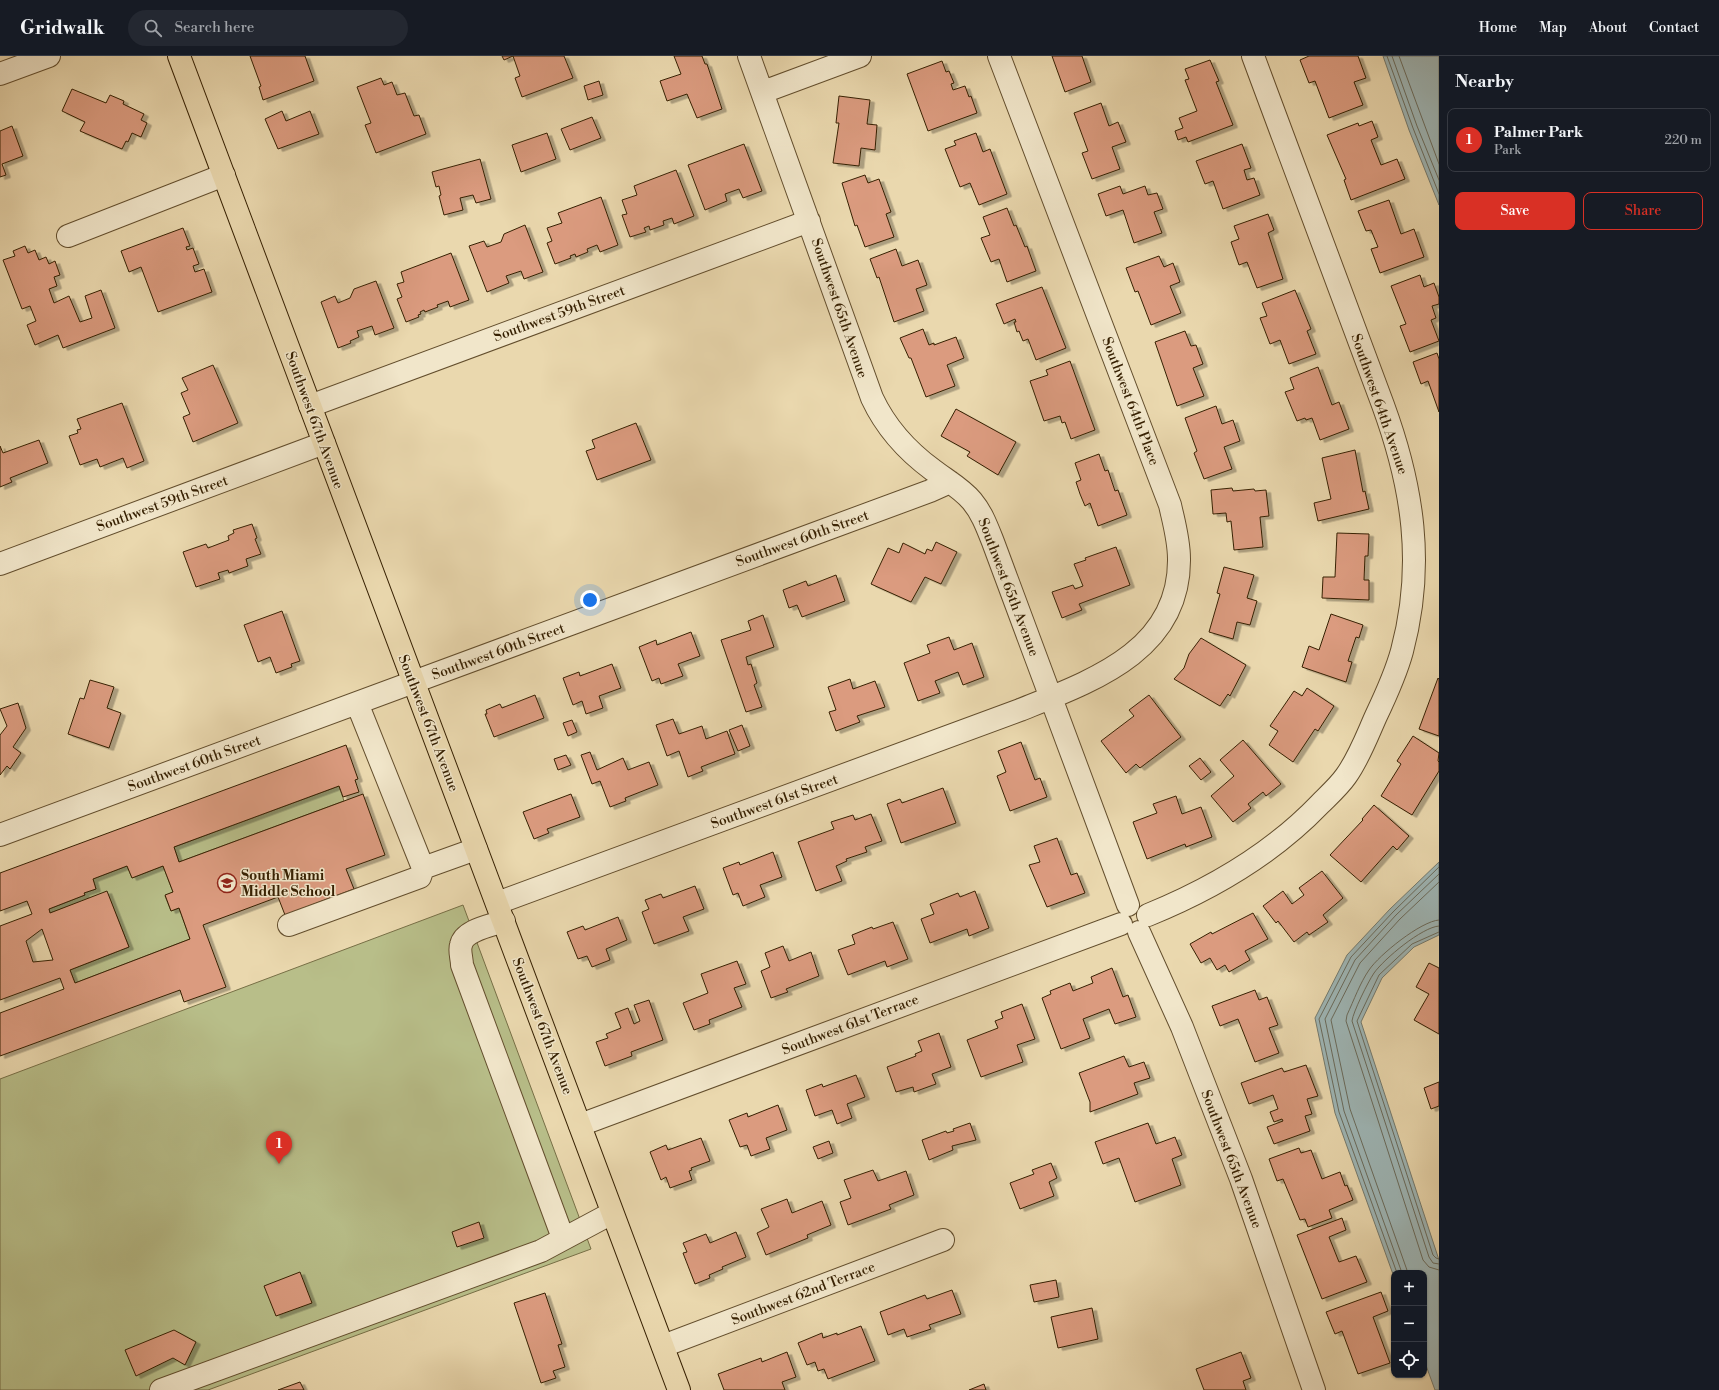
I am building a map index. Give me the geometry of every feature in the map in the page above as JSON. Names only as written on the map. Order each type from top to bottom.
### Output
[{"type":"main road","name":"Southwest 67th Avenue","points":[[179,56],[679,1390]]},
{"type":"street","points":[[0,74],[49,56]]},
{"type":"street","name":"Southwest 65th Avenue","points":[[749,56],[866,384],[879,413],[888,427],[909,451],[964,492],[973,502],[987,526],[1050,698],[1134,919],[1182,1027],[1241,1179],[1314,1390]]},
{"type":"street","points":[[763,92],[860,56]]},
{"type":"street","name":"Southwest 64th Place","points":[[999,56],[1165,491],[1174,521],[1179,547],[1179,572],[1173,601],[1166,616],[1150,639],[1138,651],[1123,662],[1092,679],[1050,698]]},
{"type":"street","name":"Southwest 64th Avenue","points":[[1134,919],[1218,882],[1251,862],[1291,831],[1312,812],[1346,776],[1369,732],[1394,676],[1406,634],[1412,599],[1414,565],[1412,522],[1405,472],[1398,447],[1253,56]]},
{"type":"street","points":[[68,236],[224,175]]},
{"type":"street","name":"Southwest 59th Street","points":[[310,406],[809,221]]},
{"type":"street","name":"Southwest 59th Street","points":[[0,564],[324,443]]},
{"type":"street","name":"Southwest 60th Street","points":[[0,835],[923,494],[950,482]]},
{"type":"street","name":"Southwest 61st Street","points":[[563,1238],[462,965],[460,946],[464,937],[472,933],[500,912],[1050,698]]},
{"type":"street","points":[[288,925],[420,877],[423,868],[357,703]]},
{"type":"street","points":[[423,868],[476,849]]},
{"type":"street","name":"Southwest 61st Terrace","points":[[580,1125],[1134,919]]},
{"type":"street","points":[[161,1390],[541,1251],[612,1213]]},
{"type":"street","name":"Southwest 62nd Terrace","points":[[663,1346],[944,1240]]},
{"type":"green space","points":[[339,786],[344,801],[179,862],[174,847]]},
{"type":"green space","points":[[127,866],[132,878],[163,866],[173,892],[165,896],[171,911],[179,908],[190,939],[75,983],[70,970],[129,947],[107,892],[50,913],[49,909],[85,895],[84,893],[96,889],[93,879]]},
{"type":"green space","points":[[463,905],[591,1249],[208,1390],[0,1390],[0,1079]]},
{"type":"water","points":[[1383,56],[1439,56],[1439,205],[1409,130]]},
{"type":"water","points":[[1439,862],[1439,935],[1414,947],[1382,978],[1361,1022],[1439,1260],[1439,1390],[1435,1390],[1427,1368],[1427,1270],[1391,1270],[1335,1113],[1315,1018],[1347,955],[1390,909]]},
{"type":"building","points":[[250,56],[305,56],[314,81],[263,100],[259,87],[261,86]]},
{"type":"building","points":[[502,56],[513,56],[504,60]]},
{"type":"building","points":[[513,56],[564,56],[573,78],[522,97],[515,78],[520,76]]},
{"type":"building","points":[[674,56],[702,56],[705,64],[707,64],[722,109],[697,118],[687,94],[667,101],[660,81],[681,74]]},
{"type":"building","points":[[1052,56],[1082,56],[1091,82],[1065,92]]},
{"type":"building","points":[[1309,56],[1358,56],[1366,78],[1354,82],[1363,105],[1329,118],[1315,81],[1309,83],[1300,60]]},
{"type":"building","points":[[1210,60],[1219,81],[1216,82],[1233,125],[1188,142],[1186,137],[1178,140],[1175,131],[1183,128],[1179,118],[1197,111],[1185,80],[1189,79],[1185,69]]},
{"type":"building","points":[[942,61],[946,72],[949,71],[954,83],[951,84],[953,90],[965,86],[969,97],[971,96],[977,113],[928,131],[907,74]]},
{"type":"building","points":[[381,78],[384,85],[392,82],[397,95],[405,93],[414,116],[419,115],[426,134],[376,153],[365,125],[371,123],[357,87]]},
{"type":"building","points":[[599,81],[603,95],[588,100],[584,86]]},
{"type":"building","points":[[72,89],[106,103],[110,95],[124,101],[123,104],[144,114],[141,120],[147,123],[141,137],[132,133],[128,142],[126,141],[122,149],[80,131],[85,122],[62,111]]},
{"type":"building","points":[[839,96],[870,100],[867,124],[877,125],[875,150],[861,148],[859,166],[833,163],[839,123],[836,123]]},
{"type":"building","points":[[1101,103],[1109,126],[1118,122],[1126,142],[1112,147],[1120,169],[1092,179],[1082,153],[1088,151],[1074,113]]},
{"type":"building","points":[[282,111],[286,121],[310,111],[319,134],[278,149],[265,119]]},
{"type":"building","points":[[592,117],[601,138],[570,150],[561,129]]},
{"type":"building","points":[[1372,121],[1378,137],[1371,140],[1381,165],[1397,159],[1405,179],[1351,200],[1344,180],[1346,179],[1327,135],[1358,123],[1359,126]]},
{"type":"building","points":[[12,126],[23,156],[2,164],[6,175],[0,177],[0,131]]},
{"type":"building","points":[[547,133],[556,159],[521,172],[512,145]]},
{"type":"building","points":[[976,133],[983,152],[990,149],[1007,194],[979,205],[970,183],[960,187],[945,149],[956,145],[954,141]]},
{"type":"building","points":[[744,144],[762,191],[743,198],[739,189],[725,194],[727,201],[705,210],[688,165]]},
{"type":"building","points":[[1242,144],[1251,168],[1244,170],[1247,180],[1254,178],[1260,195],[1223,209],[1213,181],[1205,184],[1196,161]]},
{"type":"building","points":[[480,159],[491,199],[476,203],[473,195],[460,198],[463,210],[444,215],[439,196],[441,195],[439,186],[436,187],[432,172]]},
{"type":"building","points":[[676,170],[694,216],[674,224],[672,218],[663,221],[664,225],[650,230],[649,226],[644,228],[646,232],[630,237],[622,215],[627,214],[622,200],[637,195],[634,186]]},
{"type":"building","points":[[865,175],[868,183],[879,179],[891,212],[886,214],[894,237],[865,247],[857,225],[855,226],[842,183]]},
{"type":"building","points":[[1120,186],[1123,194],[1145,186],[1148,195],[1157,193],[1163,209],[1154,212],[1162,233],[1134,243],[1123,210],[1106,216],[1098,194]]},
{"type":"building","points":[[601,197],[618,245],[600,252],[597,245],[587,249],[588,252],[576,257],[575,254],[570,256],[571,258],[555,264],[547,243],[552,241],[547,228],[562,223],[558,213]]},
{"type":"building","points":[[1389,200],[1401,234],[1414,229],[1424,257],[1380,273],[1371,249],[1378,247],[1371,230],[1366,231],[1358,211]]},
{"type":"building","points":[[1007,208],[1025,247],[1027,246],[1036,271],[1007,282],[999,259],[991,262],[981,238],[990,235],[983,217]]},
{"type":"building","points":[[1268,214],[1274,230],[1268,233],[1283,279],[1257,288],[1247,262],[1239,265],[1231,242],[1239,239],[1234,226]]},
{"type":"building","points":[[525,225],[543,272],[524,279],[521,271],[506,276],[509,283],[487,292],[469,246],[484,241],[487,247],[501,242],[504,234]]},
{"type":"building","points":[[183,228],[190,246],[186,247],[187,250],[193,248],[199,264],[193,266],[195,272],[204,269],[212,292],[158,312],[141,267],[129,272],[121,251]]},
{"type":"building","points":[[25,246],[28,253],[35,250],[39,260],[46,257],[49,264],[55,261],[60,275],[54,277],[57,286],[49,289],[54,303],[69,296],[80,322],[92,318],[85,296],[101,290],[115,328],[63,348],[58,335],[35,345],[27,325],[36,321],[30,306],[22,309],[3,260],[15,256],[13,251]]},
{"type":"building","points":[[896,249],[902,266],[918,260],[927,285],[916,289],[924,311],[894,322],[879,277],[877,278],[870,259]]},
{"type":"building","points":[[451,253],[469,300],[450,307],[448,301],[437,305],[438,307],[425,312],[424,310],[420,312],[421,314],[418,315],[419,317],[406,322],[397,299],[402,297],[397,284],[404,282],[401,272]]},
{"type":"building","points":[[1159,256],[1164,267],[1173,263],[1180,282],[1170,286],[1181,313],[1151,325],[1138,291],[1135,292],[1126,268]]},
{"type":"building","points":[[1420,275],[1424,287],[1434,283],[1439,297],[1439,304],[1432,306],[1436,318],[1431,320],[1439,341],[1410,352],[1400,326],[1406,324],[1391,286]]},
{"type":"building","points":[[376,281],[394,328],[375,335],[372,326],[357,331],[359,337],[350,341],[351,343],[338,348],[321,302],[335,296],[338,303],[350,298],[354,289]]},
{"type":"building","points":[[1042,287],[1066,348],[1036,360],[1028,339],[1023,341],[1019,331],[1017,332],[1014,322],[1016,322],[1015,319],[1004,324],[996,304]]},
{"type":"building","points":[[1295,290],[1311,329],[1307,331],[1316,354],[1289,364],[1280,340],[1270,344],[1260,318],[1267,316],[1262,303]]},
{"type":"building","points":[[923,329],[929,345],[934,343],[934,345],[956,337],[964,358],[947,365],[955,386],[926,397],[911,358],[909,358],[900,338]]},
{"type":"building","points":[[1185,331],[1191,346],[1196,345],[1203,364],[1193,368],[1204,396],[1177,406],[1155,342]]},
{"type":"building","points":[[1437,353],[1439,359],[1439,412],[1428,381],[1421,384],[1413,362]]},
{"type":"building","points":[[1070,361],[1095,430],[1071,439],[1065,422],[1062,423],[1060,416],[1044,421],[1030,381],[1048,375],[1046,370]]},
{"type":"building","points":[[213,365],[238,423],[193,442],[183,417],[190,414],[181,393],[188,390],[182,378]]},
{"type":"building","points":[[1318,367],[1332,405],[1339,402],[1349,429],[1320,440],[1312,418],[1306,420],[1305,418],[1297,421],[1285,392],[1294,389],[1290,378]]},
{"type":"building","points":[[122,403],[144,461],[127,468],[123,458],[100,467],[97,459],[80,465],[69,436],[78,433],[77,430],[81,429],[77,419]]},
{"type":"building","points":[[1216,406],[1222,424],[1233,420],[1240,441],[1224,447],[1232,469],[1204,479],[1194,453],[1197,451],[1185,418]]},
{"type":"building","points":[[956,409],[1016,442],[998,475],[967,456],[970,452],[941,436]]},
{"type":"building","points":[[636,423],[651,460],[597,480],[586,451],[595,448],[592,440]]},
{"type":"building","points":[[39,440],[48,463],[10,478],[12,482],[0,487],[0,446],[3,453]]},
{"type":"building","points":[[1355,450],[1363,492],[1365,491],[1369,509],[1318,521],[1314,503],[1331,499],[1322,458]]},
{"type":"building","points":[[1099,454],[1105,471],[1108,470],[1115,491],[1118,490],[1127,515],[1098,526],[1090,503],[1085,506],[1080,494],[1076,482],[1081,480],[1075,463]]},
{"type":"building","points":[[1232,488],[1233,491],[1254,489],[1255,491],[1266,490],[1269,516],[1260,517],[1263,547],[1234,550],[1231,521],[1227,522],[1226,513],[1213,514],[1211,490]]},
{"type":"building","points":[[252,524],[257,538],[255,539],[261,554],[246,559],[248,566],[229,573],[228,570],[218,573],[220,579],[196,587],[183,552],[206,544],[208,548],[229,540],[228,536],[234,533],[233,530]]},
{"type":"building","points":[[1337,533],[1369,534],[1368,556],[1365,556],[1364,580],[1369,580],[1369,600],[1322,598],[1323,577],[1335,577]]},
{"type":"building","points":[[936,542],[957,552],[941,584],[925,577],[911,602],[871,584],[888,548],[899,553],[903,543],[925,554],[927,549],[932,551]]},
{"type":"building","points":[[1116,547],[1130,585],[1079,604],[1082,610],[1062,618],[1052,592],[1073,585],[1075,589],[1083,586],[1074,564],[1086,560],[1085,558]]},
{"type":"building","points":[[1224,567],[1254,575],[1247,598],[1257,601],[1250,625],[1237,622],[1233,639],[1209,632],[1220,594],[1217,593]]},
{"type":"building","points":[[836,575],[845,601],[802,617],[797,605],[789,608],[783,590],[806,581],[808,586]]},
{"type":"building","points":[[282,611],[300,661],[291,664],[292,667],[276,673],[270,657],[258,662],[244,625]]},
{"type":"building","points":[[1331,614],[1363,625],[1359,638],[1356,637],[1348,661],[1352,662],[1346,682],[1302,667],[1309,646],[1319,650]]},
{"type":"building","points":[[763,615],[774,647],[746,657],[748,665],[751,664],[757,683],[754,685],[762,707],[746,712],[721,640],[751,630],[748,621]]},
{"type":"building","points":[[691,632],[700,656],[678,664],[683,676],[661,684],[659,678],[652,681],[639,647],[656,640],[657,645]]},
{"type":"building","points":[[949,637],[954,650],[972,643],[984,677],[963,685],[958,672],[935,681],[940,693],[918,701],[904,663],[930,653],[927,645]]},
{"type":"building","points":[[1201,638],[1246,665],[1230,696],[1228,694],[1220,706],[1174,679],[1184,668],[1189,654]]},
{"type":"building","points":[[612,664],[621,688],[599,696],[603,708],[586,714],[582,701],[573,705],[563,678],[579,672],[580,676]]},
{"type":"building","points":[[1438,678],[1439,679],[1439,736],[1419,729]]},
{"type":"building","points":[[850,679],[853,689],[875,681],[885,707],[857,716],[860,722],[836,731],[829,712],[836,710],[828,687]]},
{"type":"building","points":[[90,680],[114,687],[107,708],[121,713],[109,748],[68,734],[80,698],[84,699]]},
{"type":"building","points":[[1307,688],[1334,706],[1318,731],[1315,729],[1293,762],[1269,745],[1278,731],[1270,726],[1294,691],[1302,696]]},
{"type":"building","points":[[535,695],[544,718],[494,737],[485,714],[487,714],[486,710],[500,704],[502,708]]},
{"type":"building","points":[[1149,695],[1181,737],[1140,768],[1136,764],[1126,773],[1101,741],[1134,716],[1129,710]]},
{"type":"building","points":[[18,703],[26,728],[13,747],[21,753],[10,769],[7,766],[0,775],[0,735],[7,726],[0,709]]},
{"type":"building","points":[[673,719],[679,734],[702,726],[706,739],[727,731],[735,754],[701,767],[703,771],[688,777],[679,751],[667,756],[656,725]]},
{"type":"building","points":[[572,720],[577,732],[568,736],[563,723]]},
{"type":"building","points":[[742,725],[750,746],[738,751],[729,730]]},
{"type":"building","points":[[1413,736],[1439,753],[1439,771],[1412,815],[1381,796],[1401,764],[1397,761]]},
{"type":"building","points":[[1243,740],[1281,784],[1266,796],[1263,792],[1248,804],[1251,808],[1233,822],[1211,796],[1234,776],[1220,760]]},
{"type":"building","points":[[1021,742],[1035,780],[1040,778],[1047,797],[1010,811],[997,776],[1006,772],[998,751]]},
{"type":"building","points":[[346,745],[358,779],[355,780],[359,792],[343,797],[339,786],[174,847],[179,862],[363,794],[385,855],[346,869],[354,889],[285,915],[278,897],[203,925],[226,987],[184,1002],[180,990],[0,1056],[0,1013],[64,989],[60,978],[0,1000],[0,926],[32,914],[27,901],[0,911],[0,873]],"holes":[[[127,866],[132,878],[163,866],[173,892],[165,895],[171,911],[179,908],[190,939],[75,983],[70,970],[129,947],[107,891],[50,913],[49,909],[85,895],[84,893],[96,889],[93,879]],[[42,929],[53,960],[33,962],[26,941]]]},
{"type":"building","points":[[590,752],[597,770],[623,758],[628,770],[649,762],[658,785],[625,798],[626,801],[610,807],[600,781],[592,784],[581,755]]},
{"type":"building","points":[[566,755],[571,765],[558,770],[554,759]]},
{"type":"building","points":[[1200,758],[1211,772],[1201,780],[1189,766]]},
{"type":"building","points":[[943,788],[956,823],[901,843],[887,804],[900,799],[902,803]]},
{"type":"building","points":[[571,794],[580,817],[547,829],[549,833],[534,839],[523,812]]},
{"type":"building","points":[[1176,796],[1182,814],[1201,807],[1212,837],[1186,847],[1185,844],[1147,859],[1133,822],[1157,813],[1153,804]]},
{"type":"building","points":[[1374,805],[1409,836],[1397,850],[1393,846],[1361,882],[1330,855],[1363,820],[1362,819]]},
{"type":"building","points":[[871,814],[882,841],[865,847],[867,852],[846,859],[847,861],[836,866],[842,881],[816,891],[798,842],[834,829],[831,822],[853,815],[855,820]]},
{"type":"building","points":[[1057,838],[1071,875],[1077,873],[1085,893],[1047,907],[1029,865],[1040,862],[1034,846]]},
{"type":"building","points":[[773,852],[782,877],[760,885],[765,897],[743,906],[738,893],[733,895],[723,868],[739,862],[740,865]]},
{"type":"building","points":[[1322,871],[1343,898],[1323,915],[1328,922],[1309,935],[1307,932],[1294,942],[1278,921],[1276,923],[1263,906],[1283,891],[1292,904],[1304,895],[1299,888]]},
{"type":"building","points":[[695,886],[704,909],[683,917],[689,931],[654,944],[642,912],[649,909],[645,900],[661,894],[663,898]]},
{"type":"building","points":[[975,891],[989,928],[969,936],[967,929],[930,943],[921,919],[934,914],[930,904],[958,893],[960,897]]},
{"type":"building","points":[[1253,913],[1268,939],[1245,951],[1250,960],[1229,972],[1225,965],[1217,970],[1210,958],[1201,963],[1190,944],[1211,932],[1212,934]]},
{"type":"building","points":[[618,917],[627,940],[606,949],[610,960],[592,967],[587,956],[578,959],[567,932],[583,926],[585,930]]},
{"type":"building","points":[[893,922],[908,959],[887,967],[885,961],[848,975],[838,950],[855,944],[852,935],[872,927],[873,929]]},
{"type":"building","points":[[783,946],[789,961],[811,952],[819,976],[786,989],[788,992],[771,998],[761,971],[770,967],[765,953]]},
{"type":"building","points":[[737,961],[746,984],[734,988],[742,1007],[709,1020],[710,1024],[694,1030],[683,1003],[708,993],[701,974]]},
{"type":"building","points":[[1429,963],[1439,968],[1439,1034],[1414,1020],[1429,994],[1416,987]]},
{"type":"building","points":[[1112,968],[1123,997],[1128,995],[1136,1017],[1115,1024],[1109,1009],[1083,1019],[1090,1038],[1061,1049],[1042,998],[1051,994],[1050,991],[1070,983],[1073,991],[1093,983],[1091,977]]},
{"type":"building","points":[[1255,990],[1259,1000],[1267,997],[1278,1025],[1269,1028],[1279,1053],[1255,1062],[1238,1019],[1220,1026],[1212,1006]]},
{"type":"building","points":[[649,1000],[663,1040],[631,1052],[632,1056],[605,1066],[596,1042],[608,1038],[606,1034],[621,1028],[615,1013],[628,1008],[634,1024],[640,1021],[634,1005]]},
{"type":"building","points":[[1022,1004],[1035,1039],[1017,1045],[1023,1062],[981,1077],[967,1040],[998,1028],[995,1021],[1003,1018],[1001,1012]]},
{"type":"building","points":[[939,1033],[951,1067],[932,1074],[936,1084],[914,1092],[913,1087],[896,1092],[887,1067],[916,1056],[915,1054],[922,1051],[918,1041]]},
{"type":"building","points":[[1124,1056],[1129,1067],[1144,1062],[1150,1078],[1134,1083],[1138,1094],[1090,1112],[1090,1102],[1079,1073]]},
{"type":"building","points":[[1306,1065],[1318,1096],[1307,1099],[1312,1114],[1305,1116],[1310,1131],[1274,1144],[1267,1127],[1283,1121],[1282,1119],[1274,1122],[1270,1112],[1278,1109],[1273,1095],[1249,1104],[1241,1083],[1282,1068],[1284,1072]]},
{"type":"building","points":[[856,1075],[865,1097],[847,1104],[852,1118],[837,1124],[832,1110],[815,1116],[806,1090],[822,1084],[823,1087]]},
{"type":"building","points":[[1439,1082],[1439,1106],[1431,1109],[1424,1088]]},
{"type":"building","points":[[778,1105],[787,1130],[766,1138],[770,1149],[751,1156],[747,1145],[740,1147],[729,1120],[747,1113],[748,1117]]},
{"type":"building","points":[[970,1123],[976,1140],[952,1146],[953,1150],[929,1160],[922,1140],[946,1131],[947,1133],[954,1131],[953,1129]]},
{"type":"building","points":[[1148,1123],[1156,1144],[1175,1137],[1182,1155],[1172,1159],[1181,1185],[1135,1202],[1119,1158],[1103,1164],[1095,1142]]},
{"type":"building","points":[[701,1138],[710,1161],[691,1168],[692,1170],[689,1171],[692,1180],[670,1188],[666,1177],[661,1180],[650,1152],[666,1145],[668,1150]]},
{"type":"building","points":[[829,1141],[833,1153],[818,1159],[813,1147]]},
{"type":"building","points":[[1299,1148],[1301,1153],[1311,1150],[1322,1179],[1340,1172],[1345,1186],[1347,1185],[1353,1200],[1329,1210],[1332,1218],[1308,1227],[1305,1219],[1300,1220],[1283,1179],[1277,1181],[1269,1159]]},
{"type":"building","points":[[1051,1163],[1057,1178],[1049,1182],[1054,1196],[1020,1209],[1010,1183],[1034,1174],[1032,1170]]},
{"type":"building","points":[[873,1170],[878,1181],[906,1171],[914,1195],[889,1205],[891,1209],[848,1225],[840,1202],[851,1198],[844,1180]]},
{"type":"building","points":[[787,1199],[792,1213],[822,1201],[831,1225],[807,1235],[808,1238],[766,1255],[757,1233],[769,1227],[761,1209]]},
{"type":"building","points":[[1342,1218],[1346,1230],[1329,1237],[1339,1262],[1356,1256],[1367,1282],[1322,1299],[1297,1235]]},
{"type":"building","points":[[479,1222],[484,1238],[457,1247],[452,1232]]},
{"type":"building","points":[[736,1232],[746,1257],[722,1267],[723,1269],[709,1275],[710,1278],[695,1284],[683,1253],[687,1252],[683,1243],[706,1234],[710,1243]]},
{"type":"building","points":[[300,1272],[312,1303],[276,1316],[264,1286]]},
{"type":"building","points":[[1056,1280],[1059,1297],[1034,1302],[1030,1285]]},
{"type":"building","points":[[952,1290],[961,1314],[929,1325],[931,1329],[907,1337],[904,1329],[888,1335],[880,1312],[925,1295],[927,1299]]},
{"type":"building","points":[[1381,1292],[1388,1311],[1373,1317],[1390,1363],[1358,1374],[1342,1331],[1335,1334],[1326,1312]]},
{"type":"building","points":[[545,1293],[562,1344],[558,1345],[565,1367],[553,1371],[556,1378],[541,1383],[514,1303]]},
{"type":"building","points":[[1092,1308],[1098,1339],[1058,1348],[1051,1317]]},
{"type":"building","points":[[861,1326],[875,1361],[828,1379],[824,1369],[818,1371],[815,1362],[807,1365],[798,1343],[822,1333],[823,1338],[837,1333],[837,1335]]},
{"type":"building","points":[[174,1330],[196,1342],[185,1365],[173,1358],[136,1376],[125,1350]]},
{"type":"building","points":[[787,1352],[796,1377],[782,1382],[785,1390],[724,1390],[718,1374],[761,1358],[762,1362]]},
{"type":"building","points":[[1241,1352],[1251,1378],[1243,1381],[1246,1390],[1204,1390],[1196,1369]]},
{"type":"building","points":[[300,1382],[304,1390],[278,1390]]},
{"type":"building","points":[[984,1384],[986,1390],[969,1390]]},
{"type":"place","name":"South Miami Middle School","points":[[227,883]]},
{"type":"place","name":"Palmer Park","points":[[279,1164]]}]
